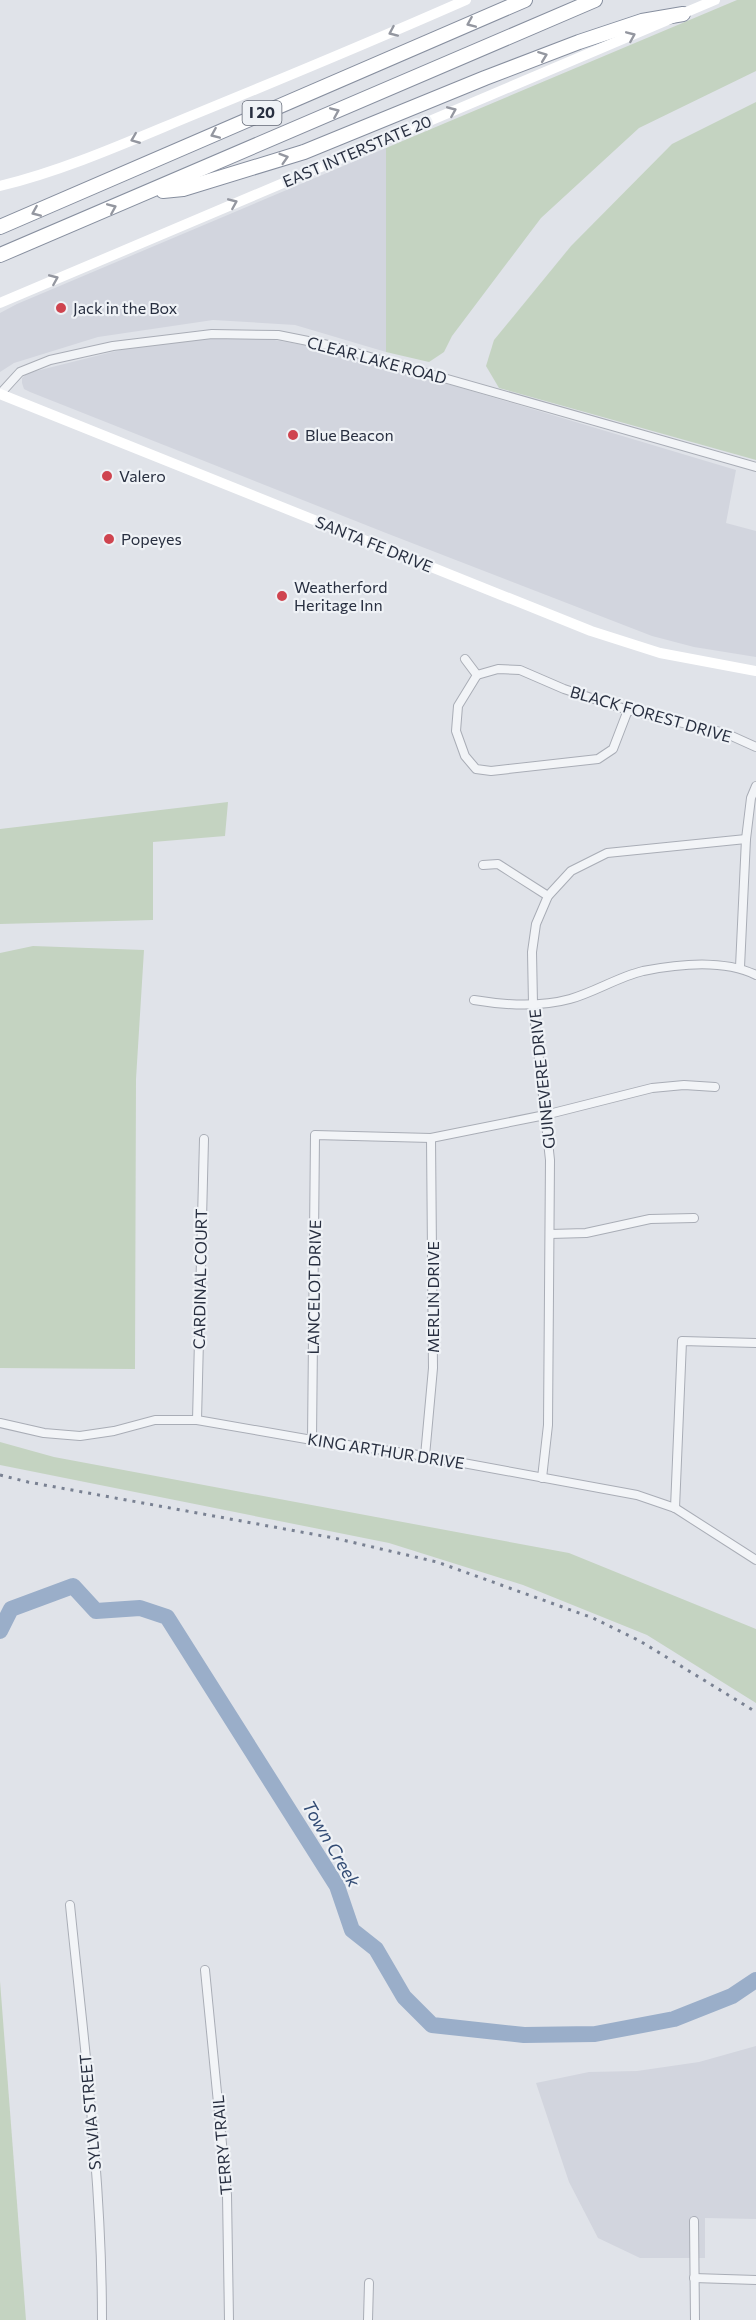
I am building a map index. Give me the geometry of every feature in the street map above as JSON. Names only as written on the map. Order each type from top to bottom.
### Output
[{"type":"highway","points":[[497,12],[510,0]]},
{"type":"highway","name":"I 20","points":[[0,227],[525,0]]},
{"type":"highway","name":"I 20","points":[[0,255],[595,0]]},
{"type":"highway","points":[[146,194],[183,189],[304,152],[579,42],[642,21],[683,14]]},
{"type":"main road","points":[[0,186],[25,180],[96,155],[364,45],[466,0]]},
{"type":"main road","name":"EAST INTERSTATE 20","points":[[0,303],[715,0]]},
{"type":"main road","name":"SANTA FE DRIVE","points":[[0,394],[591,631],[660,653],[756,671]]},
{"type":"street","name":"CLEAR LAKE ROAD","points":[[0,394],[20,372],[50,360],[112,346],[212,334],[278,335],[328,345],[756,467]]},
{"type":"street","points":[[465,659],[477,675],[458,706],[456,732],[465,756],[476,769],[491,771],[598,759],[613,749],[628,710]]},
{"type":"street","name":"BLACK FOREST DRIVE","points":[[477,675],[498,669],[520,670],[564,689],[628,710],[725,733],[756,747]]},
{"type":"street","points":[[740,967],[746,839],[751,798],[756,786]]},
{"type":"street","name":"GUINEVERE DRIVE","points":[[542,1478],[548,1425],[550,1160],[533,1004],[532,952],[536,924],[548,896],[571,871],[606,853],[746,839]]},
{"type":"street","points":[[483,865],[498,864],[548,896]]},
{"type":"street","points":[[474,1000],[533,1004],[569,999],[642,971],[692,965],[740,967],[756,975]]},
{"type":"street","points":[[431,1138],[545,1115],[652,1088],[684,1085],[715,1087]]},
{"type":"street","name":"LANCELOT DRIVE","points":[[312,1440],[315,1135],[431,1138]]},
{"type":"street","name":"MERLIN DRIVE","points":[[425,1456],[433,1368],[431,1138]]},
{"type":"street","name":"CARDINAL COURT","points":[[197,1420],[204,1139]]},
{"type":"street","points":[[550,1234],[586,1233],[650,1219],[694,1218]]},
{"type":"street","points":[[675,1508],[682,1341],[756,1343]]},
{"type":"street","name":"KING ARTHUR DRIVE","points":[[0,1423],[44,1433],[80,1436],[114,1431],[155,1420],[197,1420],[312,1440],[425,1456],[637,1496],[675,1508],[756,1560]]},
{"type":"street","name":"SYLVIA STREET","points":[[70,1905],[96,2163],[102,2268],[102,2320]]},
{"type":"street","name":"TERRY TRAIL","points":[[205,1970],[226,2195],[229,2320]]},
{"type":"street","points":[[694,2221],[695,2320]]},
{"type":"street","points":[[694,2278],[756,2280]]},
{"type":"street","points":[[368,2320],[369,2283]]},
{"type":"shaded area","points":[[386,148],[386,352],[295,325],[213,320],[98,337],[14,363],[0,372],[0,313]]},
{"type":"shaded area","points":[[223,337],[263,338],[338,351],[736,470],[726,523],[756,531],[756,657],[694,647],[652,636],[30,392],[24,389],[22,383],[22,378],[28,373],[144,344]]},
{"type":"shaded area","points":[[756,2046],[756,2219],[705,2218],[705,2258],[640,2258],[598,2238],[569,2182],[536,2083],[589,2072],[637,2071],[699,2062]]},
{"type":"green space","points":[[737,0],[756,0],[756,71],[639,128],[541,218],[452,336],[444,352],[429,362],[386,352],[386,148]]},
{"type":"green space","points":[[756,102],[756,460],[499,388],[486,366],[494,340],[571,246],[672,144]]},
{"type":"green space","points":[[228,802],[225,836],[153,842],[153,920],[0,924],[0,829]]},
{"type":"green space","points":[[33,946],[144,950],[136,1079],[135,1369],[0,1368],[0,953]]},
{"type":"green space","points":[[0,1442],[54,1457],[569,1553],[756,1629],[756,1703],[647,1635],[523,1585],[389,1543],[0,1465]]},
{"type":"green space","points":[[0,1981],[26,2320],[0,2320]]},
{"type":"waterway","name":"Town Creek","points":[[0,1631],[11,1609],[73,1586],[96,1611],[140,1608],[167,1617],[337,1886],[352,1930],[376,1949],[404,1997],[432,2025],[524,2035],[595,2034],[674,2019],[732,1996],[756,1980]]},
{"type":"railway","points":[[0,1475],[334,1538],[437,1562],[593,1618],[640,1641],[756,1712]]},
{"type":"place","name":"Jack in the Box","points":[[61,308]]},
{"type":"place","name":"Blue Beacon","points":[[293,435]]},
{"type":"place","name":"Valero","points":[[107,476]]},
{"type":"place","name":"Popeyes","points":[[109,539]]},
{"type":"place","name":"Weatherford Heritage Inn","points":[[282,596]]}]
